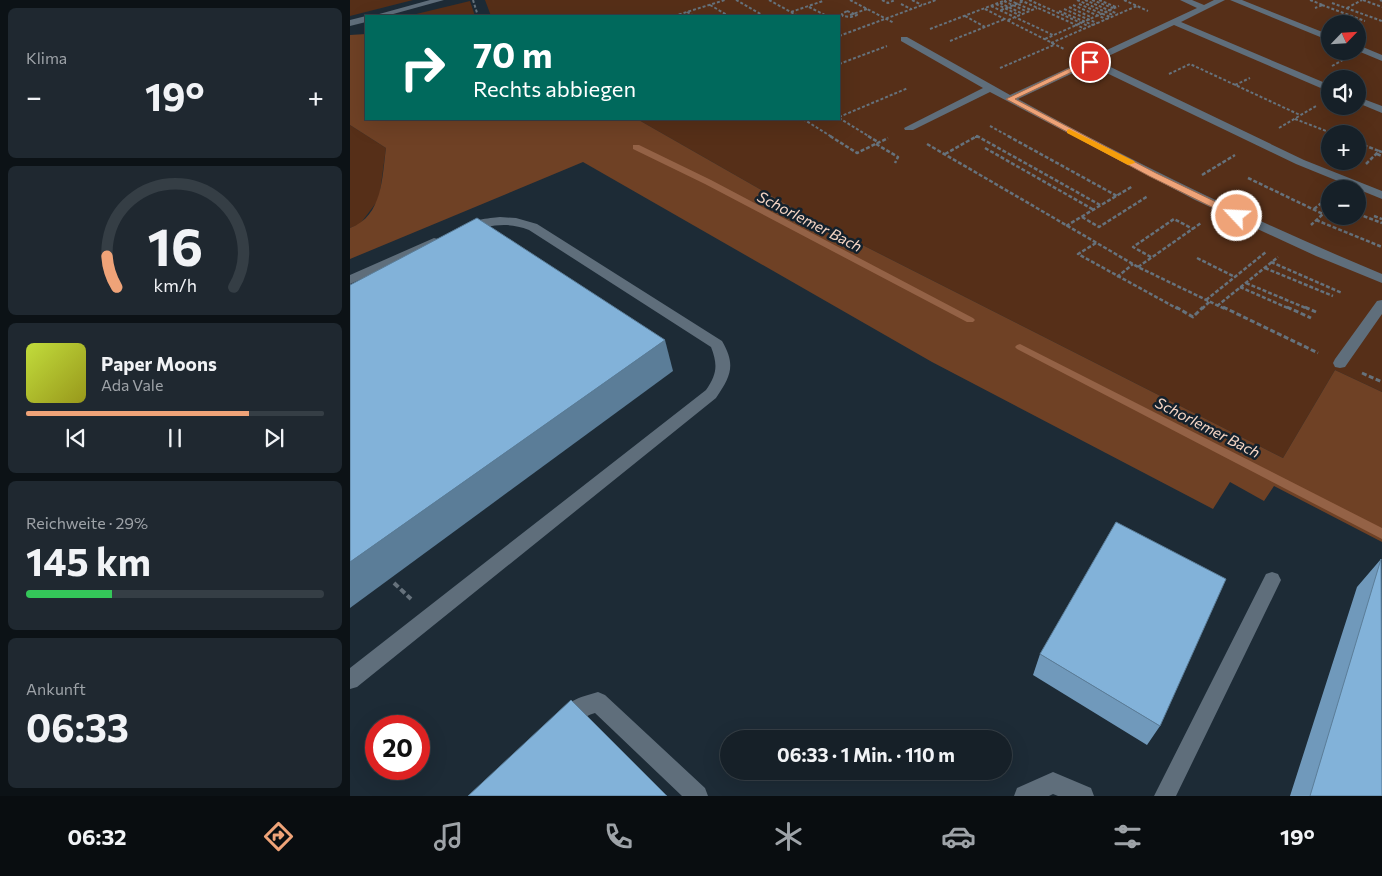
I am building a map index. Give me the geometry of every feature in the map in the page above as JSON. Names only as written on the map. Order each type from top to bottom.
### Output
[{"type":"street","points":[[380,15],[440,0]]},
{"type":"street","points":[[1184,0],[1204,8]]},
{"type":"street","points":[[1009,99],[1221,0]]},
{"type":"street","points":[[1234,0],[1321,34]]},
{"type":"street","points":[[350,23],[365,19]]},
{"type":"street","points":[[1174,22],[1321,85]]},
{"type":"street","points":[[904,40],[1009,99],[1152,174],[1222,209],[1382,279]]},
{"type":"street","points":[[1366,51],[1382,58]]},
{"type":"street","points":[[1090,62],[1256,142],[1382,195]]},
{"type":"street","points":[[909,128],[990,88]]},
{"type":"street","points":[[1366,103],[1382,110]]},
{"type":"street","points":[[350,280],[449,235],[482,223],[505,219],[518,220],[533,226],[717,344],[726,364],[721,379],[711,394],[350,680]]},
{"type":"street","points":[[1340,363],[1382,304]]},
{"type":"street","points":[[1165,796],[1272,580]]},
{"type":"street","points":[[551,733],[579,707],[598,702],[697,796]]},
{"type":"street","points":[[1025,796],[1053,783],[1083,796]]},
{"type":"path","points":[[473,0],[478,15]]},
{"type":"path","points":[[677,15],[725,0]]},
{"type":"path","points":[[736,0],[762,15]]},
{"type":"path","points":[[769,0],[796,15]]},
{"type":"path","points":[[850,0],[886,18]]},
{"type":"path","points":[[882,0],[888,3],[895,0]]},
{"type":"path","points":[[912,0],[922,5]]},
{"type":"path","points":[[840,36],[936,0]]},
{"type":"path","points":[[1006,0],[1013,6],[1028,12]]},
{"type":"path","points":[[840,64],[1006,0],[1032,10]]},
{"type":"path","points":[[1020,0],[1084,28]]},
{"type":"path","points":[[1001,10],[1028,0],[1088,26]]},
{"type":"path","points":[[1077,0],[1114,16]]},
{"type":"path","points":[[1085,0],[1118,14]]},
{"type":"path","points":[[1092,0],[1113,9]]},
{"type":"path","points":[[1044,39],[1118,7],[1099,0]]},
{"type":"path","points":[[1310,0],[1348,15]]},
{"type":"path","points":[[1346,8],[1362,0],[1378,5],[1382,3]]},
{"type":"path","points":[[791,12],[823,1]]},
{"type":"path","points":[[999,2],[1023,14]]},
{"type":"path","points":[[1332,3],[1382,21]]},
{"type":"path","points":[[901,4],[912,9]]},
{"type":"path","points":[[995,4],[1019,15]]},
{"type":"path","points":[[1079,4],[1110,17]]},
{"type":"path","points":[[1057,17],[1087,4]]},
{"type":"path","points":[[710,5],[727,15]]},
{"type":"path","points":[[1073,5],[1106,19]]},
{"type":"path","points":[[1320,11],[1314,9],[1322,5]]},
{"type":"path","points":[[809,6],[825,15]]},
{"type":"path","points":[[991,6],[1054,35]]},
{"type":"path","points":[[924,51],[1042,6]]},
{"type":"path","points":[[1051,43],[1137,6]]},
{"type":"path","points":[[1069,7],[1093,18]]},
{"type":"path","points":[[850,14],[867,8]]},
{"type":"path","points":[[975,80],[1055,44],[984,8]]},
{"type":"path","points":[[1064,9],[1097,23]]},
{"type":"path","points":[[1060,10],[1092,25]]},
{"type":"path","points":[[687,12],[692,15]]},
{"type":"path","points":[[847,12],[855,12],[856,16],[851,18],[842,15],[847,12]]},
{"type":"path","points":[[1353,15],[1358,12]]},
{"type":"path","points":[[965,16],[985,27]]},
{"type":"path","points":[[1169,74],[1190,64],[1300,115]]},
{"type":"path","points":[[840,117],[908,88]]},
{"type":"path","points":[[1180,188],[1321,103]]},
{"type":"path","points":[[840,118],[878,142],[876,144],[898,157],[895,163]]},
{"type":"path","points":[[1294,119],[1321,129]]},
{"type":"path","points":[[805,120],[857,153],[876,144]]},
{"type":"path","points":[[990,126],[1117,196]]},
{"type":"path","points":[[944,154],[977,136],[1100,205]]},
{"type":"path","points":[[921,140],[1138,267],[1340,363]]},
{"type":"path","points":[[1366,146],[1381,153]]},
{"type":"path","points":[[986,148],[1094,210]]},
{"type":"path","points":[[1066,226],[1152,174]]},
{"type":"path","points":[[1248,178],[1321,213]]},
{"type":"path","points":[[1082,217],[1099,227],[1154,193],[1137,184]]},
{"type":"path","points":[[1314,209],[1321,203]]},
{"type":"path","points":[[1138,267],[1222,209]]},
{"type":"path","points":[[1366,217],[1382,224]]},
{"type":"path","points":[[1151,257],[1133,247],[1174,219],[1193,229]]},
{"type":"path","points":[[1316,220],[1382,247]]},
{"type":"path","points":[[1096,242],[1078,254],[1193,317],[1235,277],[1290,240]]},
{"type":"path","points":[[1217,306],[1265,268],[1290,240]]},
{"type":"path","points":[[1197,258],[1235,277]]},
{"type":"path","points":[[1271,262],[1342,293]]},
{"type":"path","points":[[1117,277],[1133,264]]},
{"type":"path","points":[[1265,268],[1333,296]]},
{"type":"path","points":[[1246,283],[1316,312]]},
{"type":"path","points":[[1240,288],[1311,318]]},
{"type":"path","points":[[1377,380],[1382,382]]},
{"type":"shaded area","points":[[350,0],[413,0],[350,16]]},
{"type":"shaded area","points":[[485,0],[1382,0],[1382,392],[1335,370],[1283,458],[823,225],[639,120],[840,120],[840,15],[491,15]]},
{"type":"shaded area","points":[[470,1],[475,15],[412,15]]},
{"type":"shaded area","points":[[365,34],[365,120],[639,120],[823,225],[1283,458],[1335,370],[1382,392],[1382,542],[1274,486],[1264,501],[1230,482],[1213,509],[932,362],[583,162],[350,259],[350,228],[369,215],[375,205],[382,183],[386,148],[350,125],[350,35]]},
{"type":"shaded area","points":[[350,125],[386,148],[379,199],[360,224],[350,228]]},
{"type":"building","points":[[477,218],[665,340],[350,562],[350,285]]},
{"type":"building","points":[[1116,522],[1226,579],[1160,726],[1040,654]]},
{"type":"building","points":[[1381,559],[1382,796],[1310,796]]},
{"type":"building","points":[[571,700],[667,796],[468,796]]},
{"type":"waterway","name":"Schorlemer Bach","points":[[636,147],[708,182],[970,320]]},
{"type":"waterway","name":"Schorlemer Bach","points":[[1020,347],[1382,534]]},
{"type":"slow traffic","points":[[1069,131],[1131,163]]},
{"type":"route","points":[[1090,62],[1009,99],[1237,216]]}]
